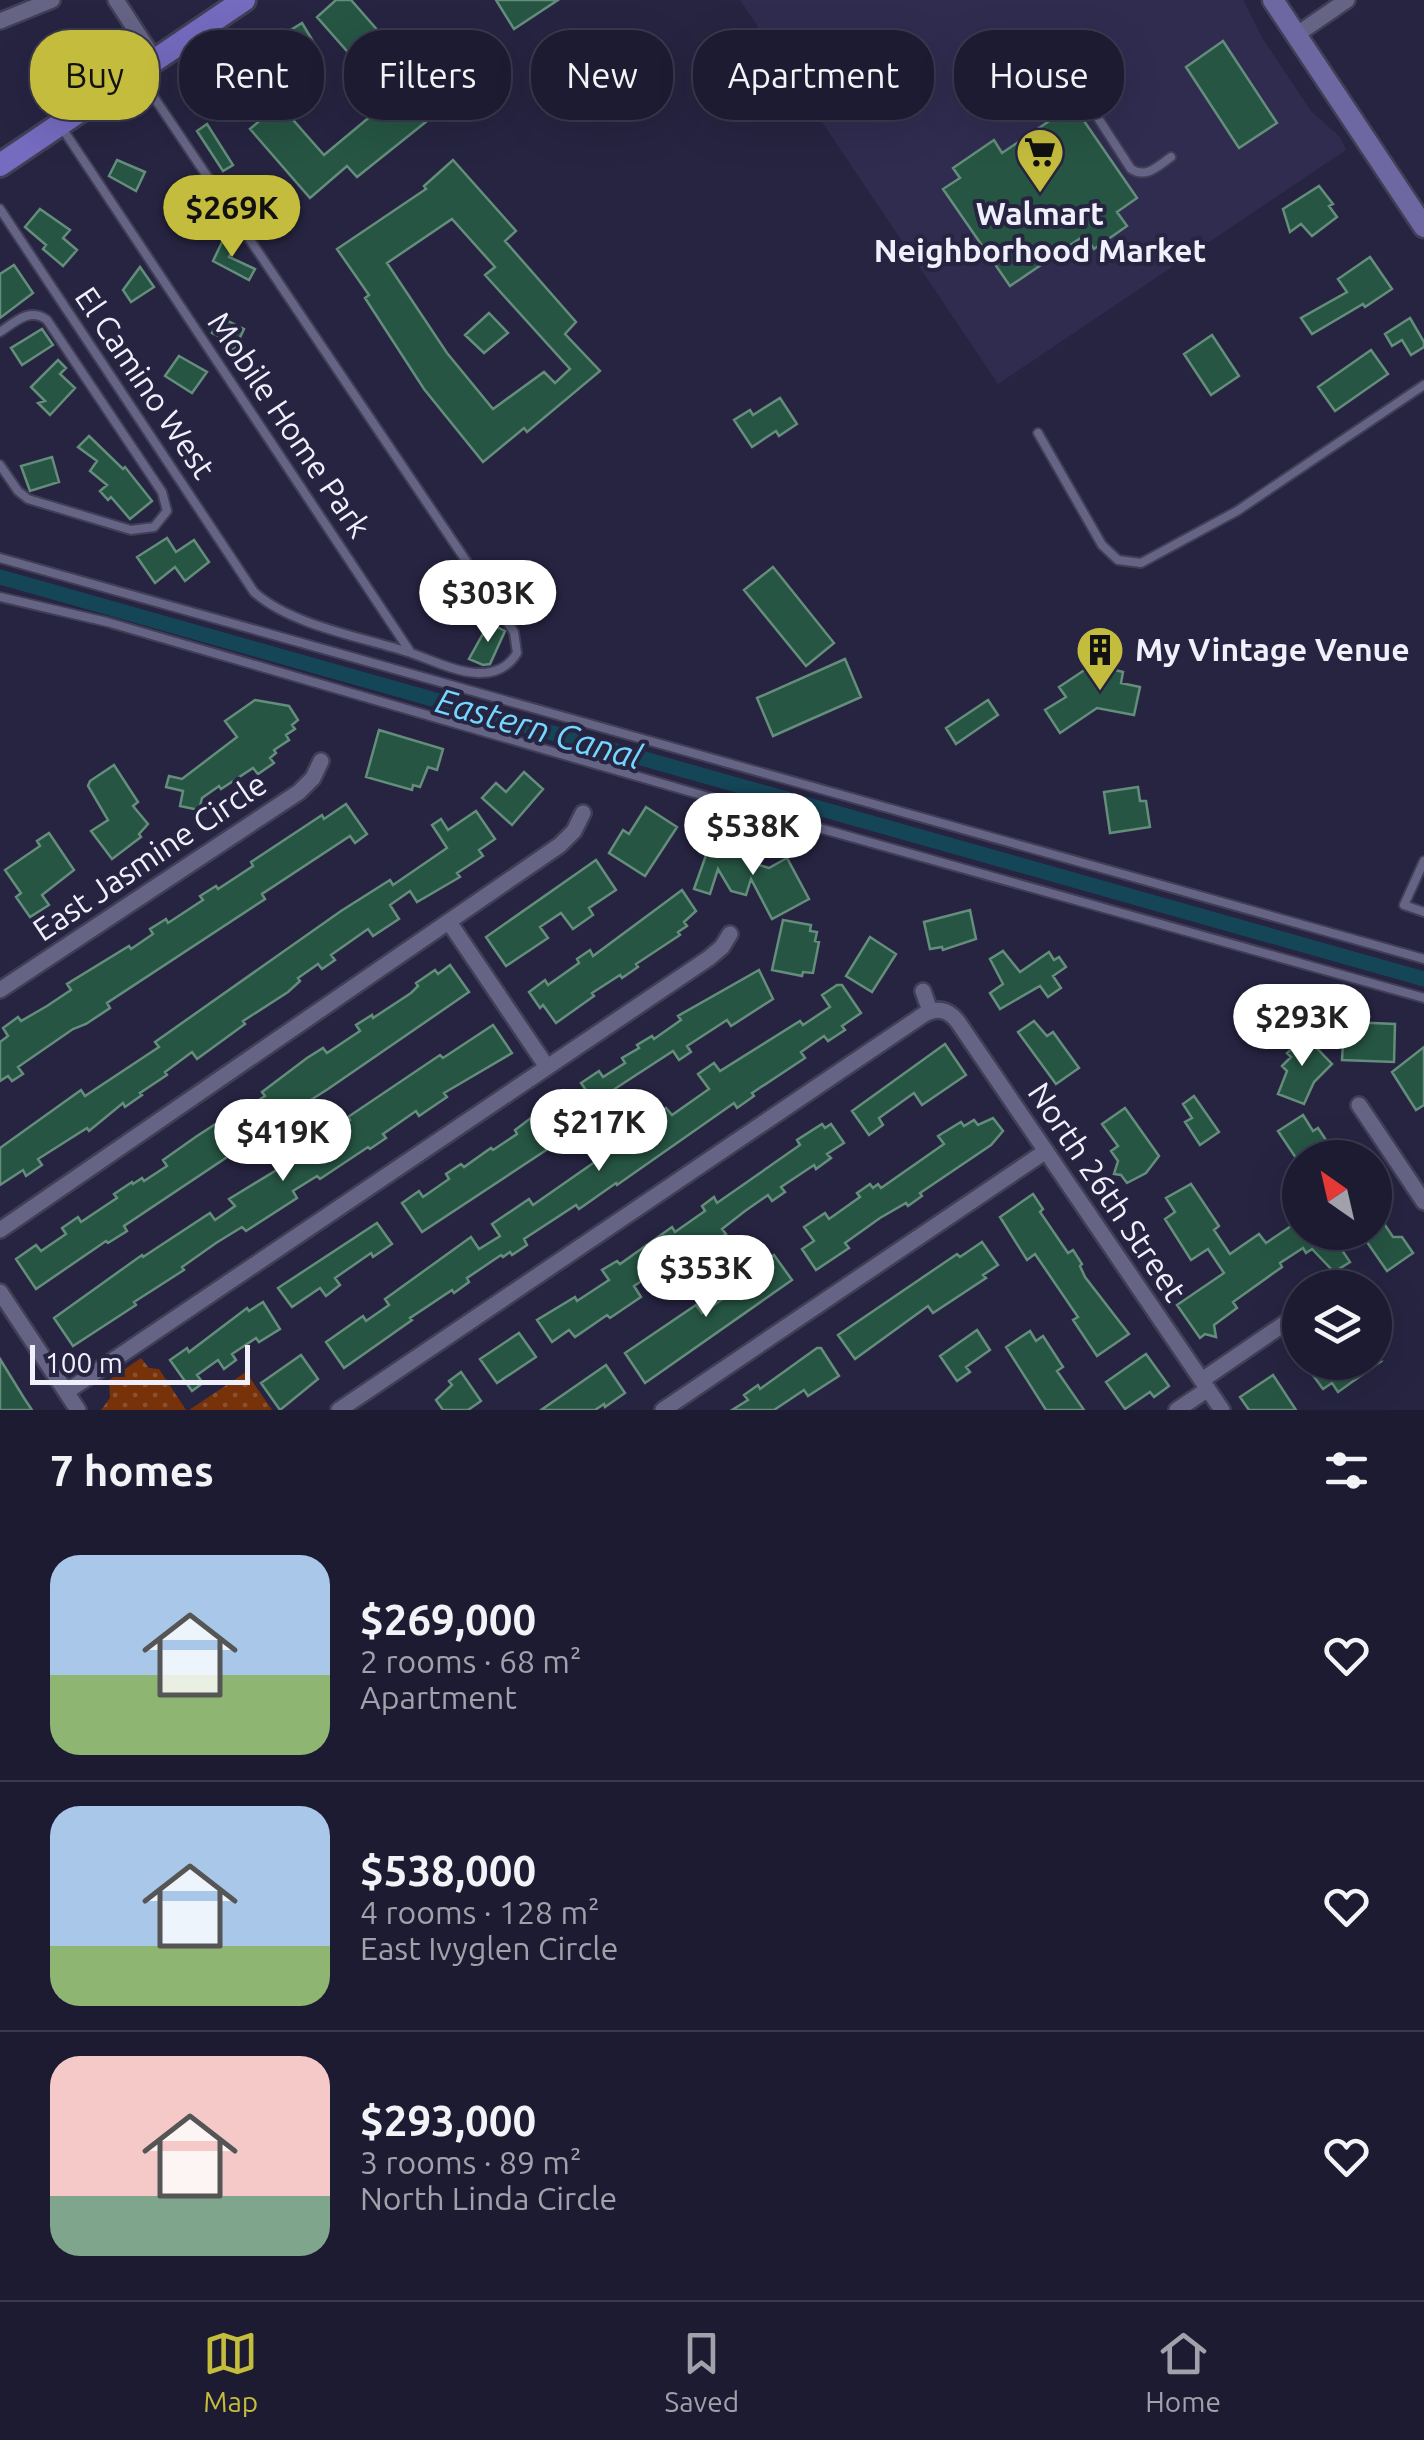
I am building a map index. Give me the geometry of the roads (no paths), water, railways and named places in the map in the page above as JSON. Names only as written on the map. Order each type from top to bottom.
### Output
[{"type":"main road","points":[[159,57],[244,0]]},
{"type":"main road","points":[[1274,0],[1424,227]]},
{"type":"main road","points":[[0,165],[66,120]]},
{"type":"street","points":[[0,21],[52,0]]},
{"type":"street","points":[[116,0],[130,30]]},
{"type":"street","points":[[1296,35],[1347,0]]},
{"type":"street","name":"East Jasmine Circle","points":[[0,990],[299,792],[313,778],[321,761]]},
{"type":"street","points":[[0,1230],[560,845],[574,831],[583,813]]},
{"type":"street","points":[[449,922],[546,1067]]},
{"type":"street","points":[[66,1392],[716,952],[730,934]]},
{"type":"street","points":[[339,1410],[936,1011],[924,992]]},
{"type":"street","name":"North 26th Street","points":[[936,1011],[958,1022],[1222,1410]]},
{"type":"street","points":[[1358,1105],[1424,1202]]},
{"type":"street","points":[[663,1410],[1046,1151]]},
{"type":"street","points":[[0,1292],[78,1410]]},
{"type":"street","points":[[1177,1410],[1282,1326]]},
{"type":"lane","points":[[159,86],[502,613],[518,647],[508,665],[482,674],[411,653]]},
{"type":"lane","points":[[1099,120],[1131,169],[1142,174],[1171,158]]},
{"type":"lane","name":"Mobile Home Park","points":[[60,124],[411,653]]},
{"type":"lane","name":"El Camino West","points":[[0,210],[248,584],[262,599],[281,610],[411,653]]},
{"type":"lane","points":[[0,332],[30,314],[47,320],[162,492],[167,511],[161,522],[146,530],[114,525],[28,500],[0,464]]},
{"type":"lane","points":[[1038,432],[1102,545],[1118,560],[1141,563],[1237,511],[1424,384]]},
{"type":"lane","points":[[0,558],[1424,958]]},
{"type":"lane","points":[[0,597],[107,622],[698,794],[1424,998]]},
{"type":"lane","points":[[1424,861],[1404,905],[1424,912]]},
{"type":"waterway","name":"Eastern Canal","points":[[0,577],[1424,979]]},
{"type":"place","name":"Walmart Neighborhood Market","points":[[1040,194]]},
{"type":"place","name":"My Vintage Venue","points":[[1100,692]]}]
